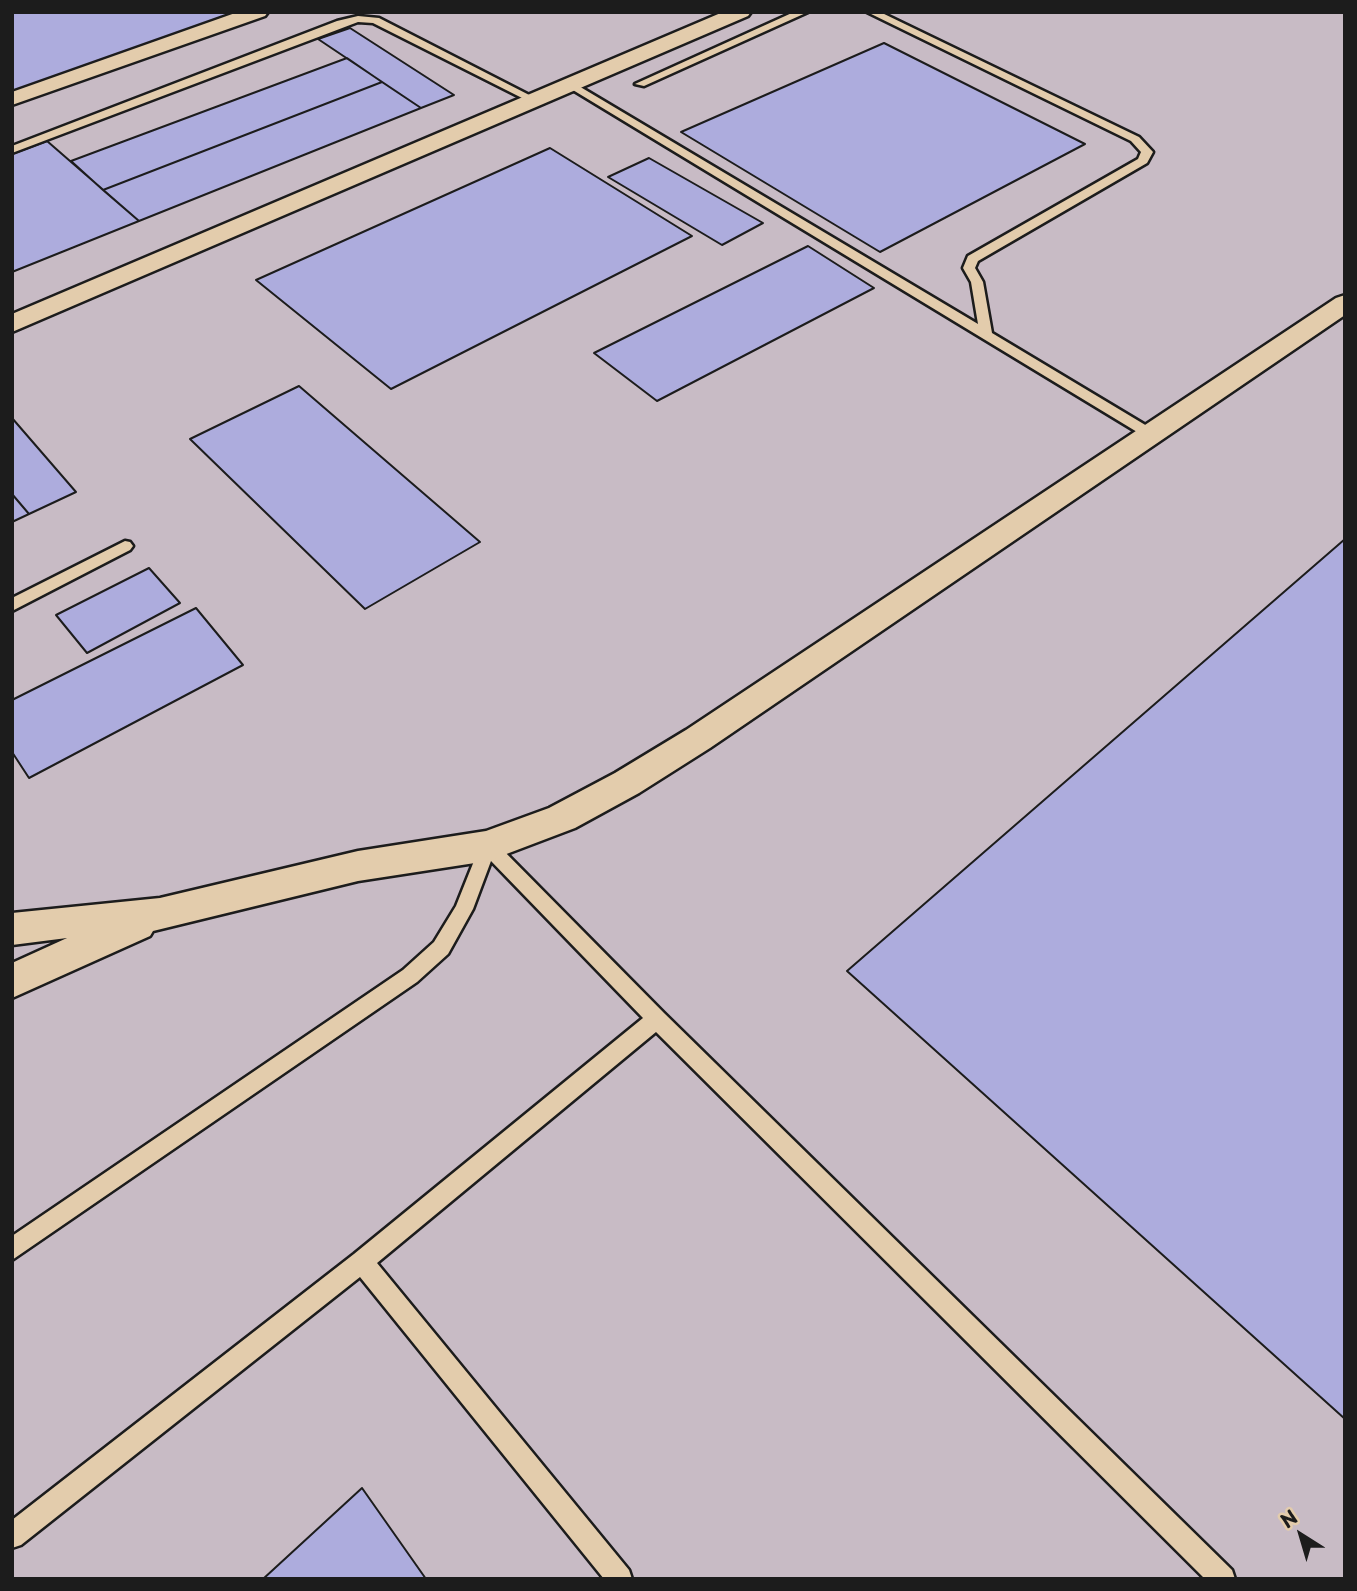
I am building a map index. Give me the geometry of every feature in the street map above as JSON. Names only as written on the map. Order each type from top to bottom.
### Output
[{"type":"street","points":[[12,99],[258,12]]},
{"type":"street","points":[[12,324],[532,99],[741,12]]},
{"type":"street","points":[[12,929],[160,914],[358,866],[488,846],[562,817],[627,783],[1152,435],[1345,303]]},
{"type":"street","points":[[12,981],[160,914]]},
{"type":"lane","points":[[640,84],[803,12]]},
{"type":"lane","points":[[872,12],[1135,139],[1147,152],[1143,161],[972,259],[969,268],[977,282],[986,336]]},
{"type":"lane","points":[[12,150],[341,23],[358,19],[374,20],[532,99]]},
{"type":"lane","points":[[568,84],[1152,435]]},
{"type":"lane","points":[[12,605],[125,546]]},
{"type":"lane","points":[[12,1249],[410,976],[441,948],[464,909],[488,846],[657,1019],[1223,1579]]},
{"type":"lane","points":[[12,1536],[362,1262],[657,1019]]},
{"type":"lane","points":[[362,1262],[620,1579]]},
{"type":"shaded area","points":[[12,12],[1345,12],[1345,1579],[12,1579]]},
{"type":"building","points":[[12,12],[246,12],[12,97]]},
{"type":"building","points":[[350,28],[454,95],[421,108],[318,39]]},
{"type":"building","points":[[884,43],[1085,144],[880,252],[681,132]]},
{"type":"building","points":[[347,58],[382,82],[103,190],[71,161]]},
{"type":"building","points":[[382,82],[421,108],[139,221],[103,190]]},
{"type":"building","points":[[47,141],[139,221],[12,272],[12,154]]},
{"type":"building","points":[[550,148],[692,236],[391,389],[256,280]]},
{"type":"building","points":[[649,158],[763,223],[722,245],[608,177]]},
{"type":"building","points":[[808,246],[874,288],[657,401],[594,353]]},
{"type":"building","points":[[299,386],[480,542],[365,609],[190,439]]},
{"type":"building","points":[[12,418],[76,492],[29,514],[12,494]]},
{"type":"building","points":[[12,494],[29,514],[12,522]]},
{"type":"building","points":[[1345,539],[1345,1419],[847,971]]},
{"type":"building","points":[[149,568],[180,603],[87,653],[56,615]]},
{"type":"building","points":[[196,608],[243,665],[29,778],[12,752],[12,700]]},
{"type":"building","points":[[362,1488],[426,1579],[263,1579]]}]
